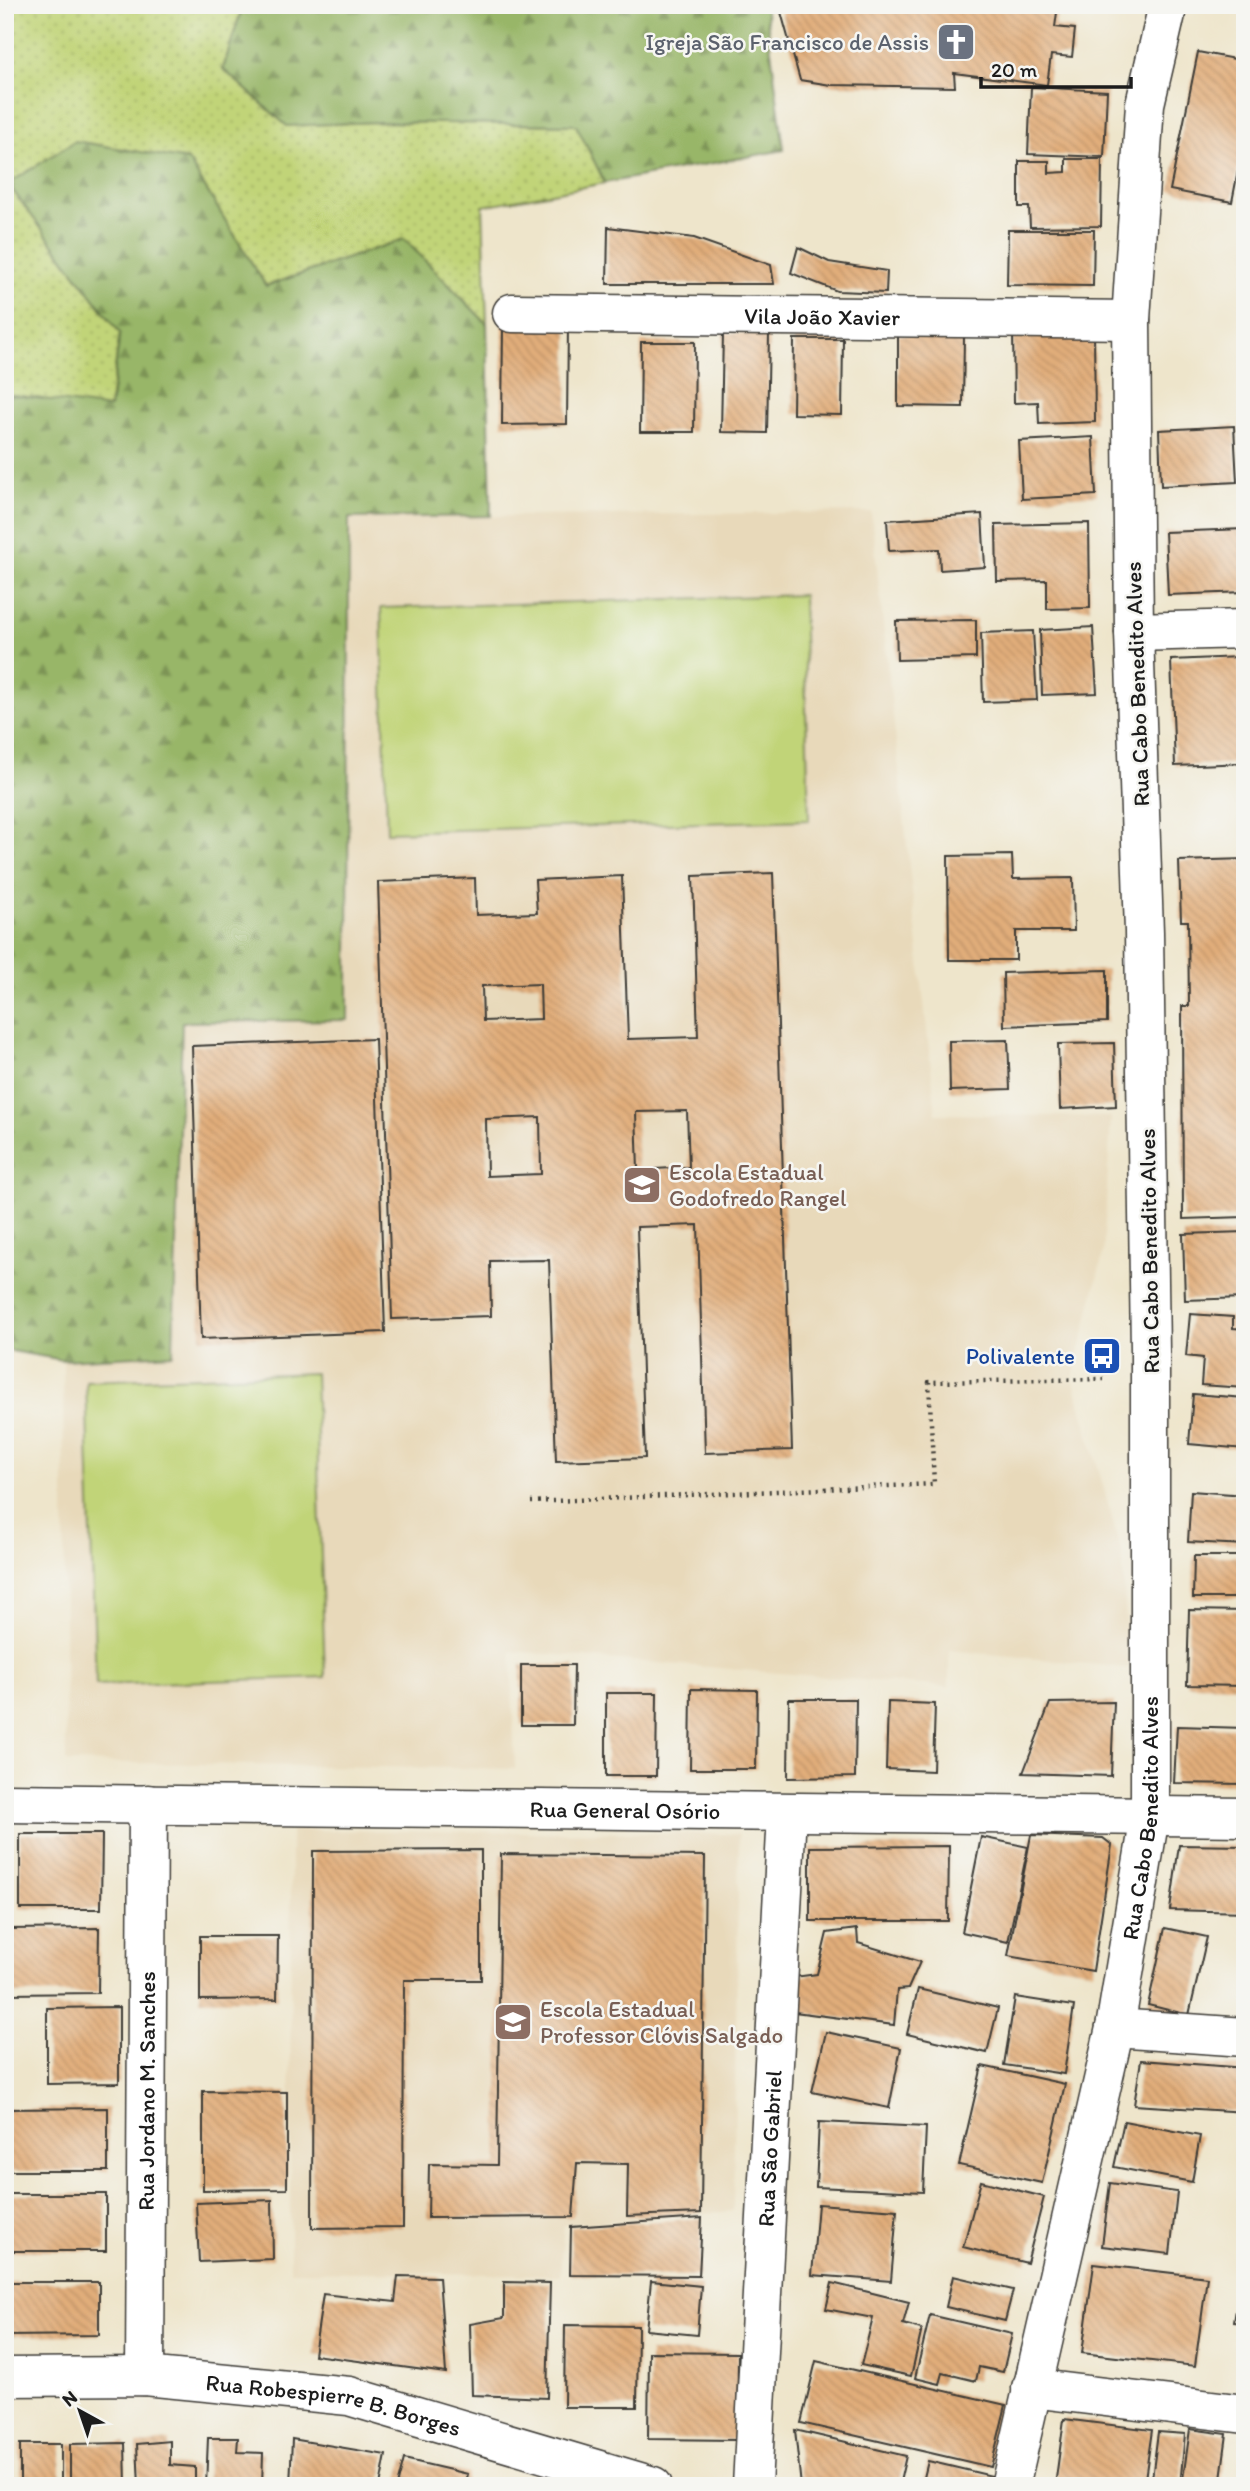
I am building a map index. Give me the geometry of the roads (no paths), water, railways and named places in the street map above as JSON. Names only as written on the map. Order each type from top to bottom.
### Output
[{"type":"street","name":"Rua Cabo Benedito Alves","points":[[1010,2486],[1115,2028],[1150,1816],[1150,1380],[1144,932],[1134,632],[1131,320],[1145,104],[1168,5]]},
{"type":"street","name":"Vila João Xavier","points":[[512,313],[1131,320]]},
{"type":"street","points":[[1134,632],[1245,629]]},
{"type":"street","name":"Rua General Osório","points":[[5,1803],[1245,1817]]},
{"type":"street","name":"Rua Jordano M. Sanches","points":[[145,2376],[148,1804]]},
{"type":"street","name":"Rua São Gabriel","points":[[752,2486],[787,1813]]},
{"type":"street","points":[[1115,2028],[1245,2037]]},
{"type":"street","name":"Rua Robespierre B. Borges","points":[[5,2377],[145,2376],[349,2396],[653,2486]]},
{"type":"street","points":[[1031,2388],[1245,2414]]},
{"type":"place","name":"Igreja São Francisco de Assis","points":[[956,42]]},
{"type":"place","name":"Escola Estadual Godofredo Rangel","points":[[642,1185]]},
{"type":"place","name":"Polivalente","points":[[1102,1356]]},
{"type":"place","name":"Escola Estadual Professor Clóvis Salgado","points":[[513,2022]]}]
